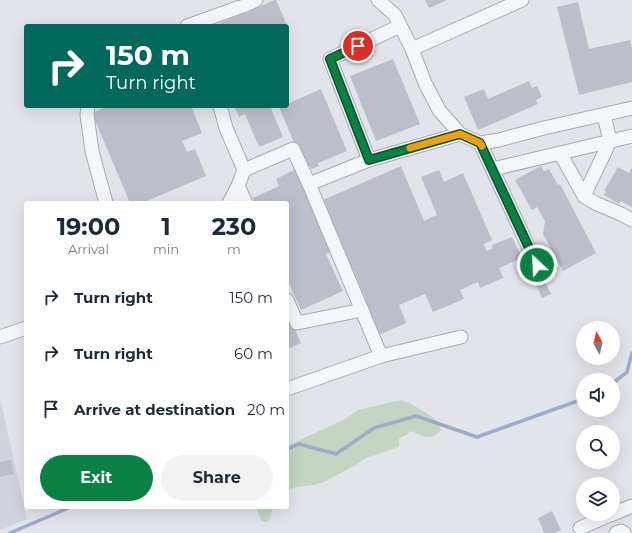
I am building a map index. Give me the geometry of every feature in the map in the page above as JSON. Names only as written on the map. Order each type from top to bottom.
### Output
[{"type":"lane","points":[[196,24],[256,0]]},
{"type":"lane","points":[[378,0],[395,15],[412,49],[425,83],[439,110],[460,134],[480,143],[499,140],[632,108]]},
{"type":"lane","points":[[412,49],[522,0]]},
{"type":"lane","points":[[369,160],[330,59],[400,26]]},
{"type":"lane","points":[[88,108],[87,115],[92,151],[105,201]]},
{"type":"lane","points":[[221,108],[226,128],[244,170],[230,201]]},
{"type":"lane","points":[[584,196],[610,142],[604,115]]},
{"type":"lane","points":[[309,184],[369,160],[460,134]]},
{"type":"lane","points":[[493,169],[632,136]]},
{"type":"lane","points":[[480,143],[537,265]]},
{"type":"lane","points":[[244,170],[293,149],[381,356]]},
{"type":"lane","points":[[560,153],[584,196],[595,203],[632,220]]},
{"type":"lane","points":[[238,186],[245,201]]},
{"type":"lane","points":[[289,305],[297,323],[362,310]]},
{"type":"lane","points":[[0,338],[24,329]]},
{"type":"lane","points":[[289,388],[381,356],[461,337]]},
{"type":"lane","points":[[620,511],[632,506]]},
{"type":"lane","points":[[580,528],[596,521]]},
{"type":"lane","points":[[616,533],[621,531],[624,533]]},
{"type":"shaded area","points":[[0,398],[27,519],[0,530]]},
{"type":"green space","points":[[401,400],[425,412],[438,422],[441,430],[436,435],[429,437],[410,431],[407,435],[399,439],[399,446],[396,448],[366,458],[324,482],[289,489],[289,445],[343,420],[358,410]]},
{"type":"green space","points":[[257,509],[272,509],[269,521],[264,522],[261,520]]},
{"type":"building","points":[[276,0],[286,24],[221,24],[220,23]]},
{"type":"building","points":[[425,0],[447,0],[429,8]]},
{"type":"building","points":[[578,2],[589,49],[630,40],[632,49],[632,82],[579,95],[557,7]]},
{"type":"building","points":[[393,59],[420,124],[376,141],[350,76]]},
{"type":"building","points":[[529,81],[532,88],[537,86],[542,97],[536,100],[538,104],[478,130],[464,97],[484,89],[488,99]]},
{"type":"building","points":[[321,89],[347,151],[318,163],[319,166],[311,169],[310,166],[305,168],[279,108],[289,108],[289,103]]},
{"type":"building","points":[[103,108],[192,108],[202,133],[182,141],[187,152],[195,149],[206,176],[147,201],[129,201],[92,113]]},
{"type":"building","points":[[235,108],[271,108],[283,137],[259,147],[245,114],[239,117]]},
{"type":"building","points":[[401,166],[424,221],[437,215],[421,177],[439,170],[444,182],[463,173],[492,240],[484,244],[487,251],[493,248],[492,245],[512,237],[522,258],[499,268],[503,278],[480,288],[478,282],[460,290],[464,299],[433,312],[425,294],[399,305],[406,323],[377,336],[363,302],[366,300],[323,200]]},
{"type":"building","points":[[541,166],[544,171],[549,169],[558,185],[560,184],[596,253],[563,271],[543,234],[545,221],[537,207],[532,210],[515,180]]},
{"type":"building","points":[[618,167],[629,173],[632,167],[632,207],[621,201],[619,204],[604,195],[606,191],[604,191]]},
{"type":"building","points":[[296,169],[333,251],[326,254],[343,291],[301,310],[289,283],[289,201],[254,201],[253,198],[279,186],[276,179]]},
{"type":"building","points":[[542,276],[551,294],[542,298],[534,280]]},
{"type":"building","points":[[289,315],[301,343],[289,348]]},
{"type":"building","points":[[11,460],[14,474],[0,477],[0,462]]},
{"type":"building","points":[[552,511],[561,530],[555,533],[544,533],[538,518]]},
{"type":"waterway","points":[[620,378],[627,372],[632,353]]},
{"type":"waterway","points":[[289,448],[299,444],[336,454],[374,428],[416,416],[477,437],[576,402]]},
{"type":"waterway","points":[[10,533],[66,509]]},
{"type":"slow traffic","points":[[410,148],[460,134],[480,143],[482,146]]},
{"type":"route","points":[[358,46],[330,59],[369,160],[460,134],[480,143],[537,265]]}]
